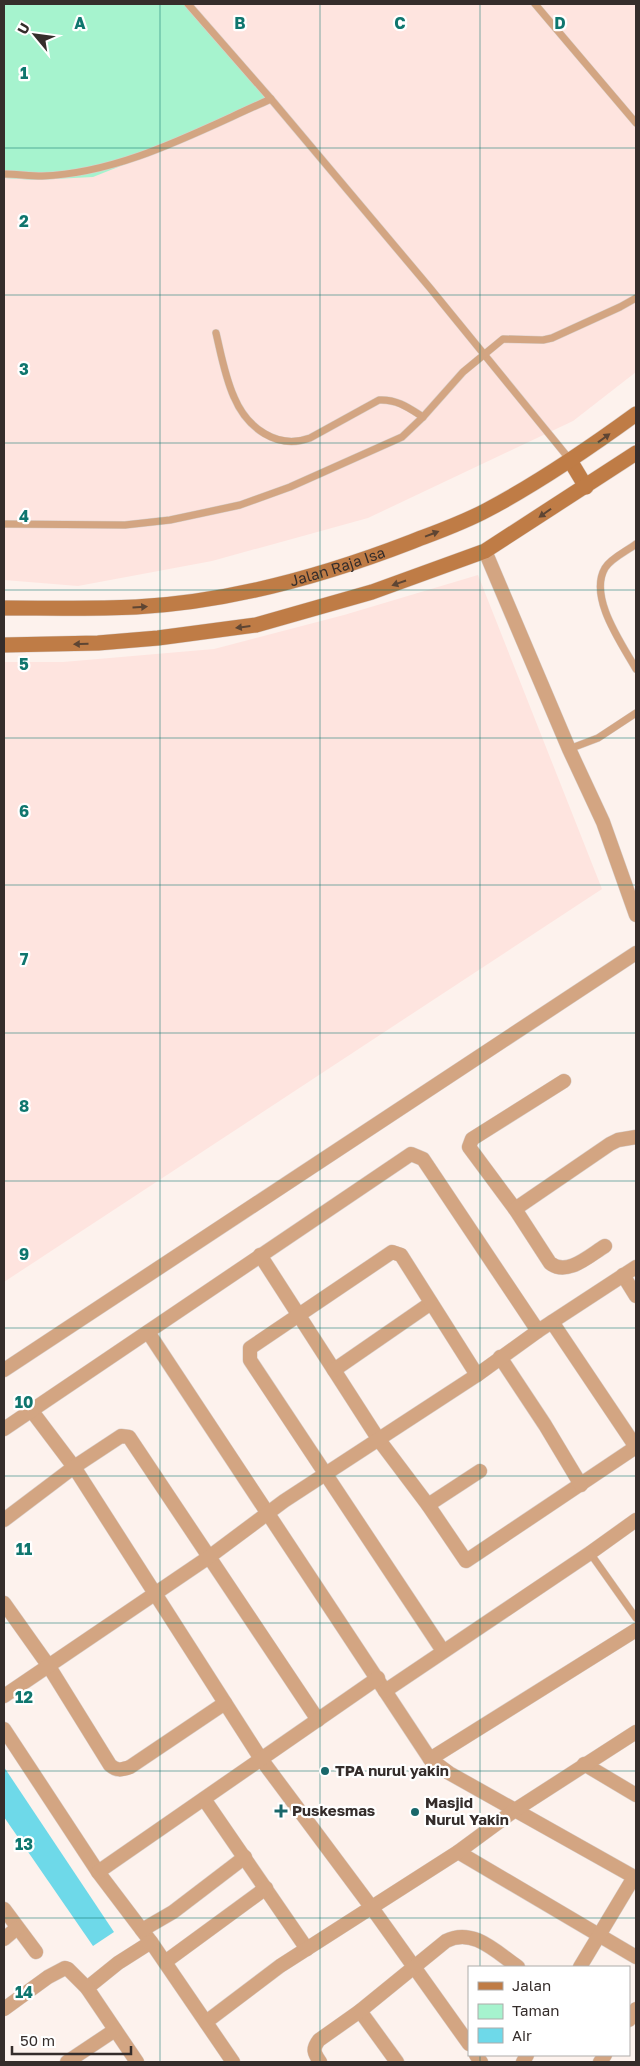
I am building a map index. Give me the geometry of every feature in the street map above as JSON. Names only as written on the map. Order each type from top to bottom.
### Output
[{"type":"main road","name":"Jalan Raja Isa","points":[[4,608],[136,607],[183,603],[282,584],[357,563],[458,524],[488,510],[571,462],[636,414]]},
{"type":"main road","points":[[4,645],[98,643],[158,638],[256,625],[372,592],[485,551],[636,453]]},
{"type":"main road","points":[[571,462],[586,487]]},
{"type":"street","points":[[485,551],[569,749],[603,822],[636,914]]},
{"type":"street","points":[[4,1370],[636,953]]},
{"type":"street","points":[[564,1080],[472,1139],[470,1150],[515,1209],[550,1263],[555,1267],[572,1266],[605,1246]]},
{"type":"street","points":[[515,1209],[610,1144],[618,1140],[636,1137]]},
{"type":"street","points":[[4,1429],[407,1156],[416,1156],[422,1159],[538,1330]]},
{"type":"street","points":[[443,1651],[250,1360],[248,1354],[250,1348],[298,1314],[392,1252],[401,1255],[478,1374]]},
{"type":"street","points":[[260,1255],[379,1440],[466,1561],[636,1447],[552,1322]]},
{"type":"street","points":[[4,1696],[209,1557],[267,1513],[478,1374],[538,1330],[636,1267]]},
{"type":"street","points":[[623,1276],[636,1296]]},
{"type":"street","points":[[334,1370],[431,1303]]},
{"type":"street","points":[[148,1332],[430,1759],[449,1774],[635,1877],[581,1966]]},
{"type":"street","points":[[500,1358],[545,1425],[581,1485]]},
{"type":"street","points":[[31,1410],[74,1467],[156,1592],[261,1759],[372,1908],[413,1968],[467,2037]]},
{"type":"street","points":[[4,1520],[74,1467],[121,1436],[129,1437],[318,1720]]},
{"type":"street","points":[[428,1506],[480,1471]]},
{"type":"street","points":[[385,1691],[636,1520]]},
{"type":"street","points":[[4,1603],[48,1665],[110,1765],[119,1770],[130,1767],[225,1703]]},
{"type":"street","points":[[430,1759],[636,1630]]},
{"type":"street","points":[[98,1872],[378,1678]]},
{"type":"street","points":[[4,1729],[98,1872],[151,1942],[233,2062]]},
{"type":"street","points":[[206,2022],[280,1966],[458,1852],[515,1810],[636,1732]]},
{"type":"street","points":[[584,1764],[636,1795]]},
{"type":"street","points":[[204,1799],[307,1949]]},
{"type":"street","points":[[458,1852],[636,1957]]},
{"type":"street","points":[[142,1930],[173,1912],[245,1857]]},
{"type":"street","points":[[165,1962],[266,1888]]},
{"type":"street","points":[[4,1909],[36,1952]]},
{"type":"street","points":[[4,1939],[18,1928]]},
{"type":"street","points":[[320,2062],[314,2052],[314,2046],[319,2040],[360,2011],[446,1941],[455,1936],[475,1938],[514,1966]]},
{"type":"street","points":[[87,1988],[118,1963],[151,1942]]},
{"type":"street","points":[[4,2009],[48,1977],[65,1968],[73,1972],[87,1988],[137,2062]]},
{"type":"street","points":[[360,2011],[397,2062]]},
{"type":"street","points":[[67,2062],[115,2030]]},
{"type":"lane","points":[[188,4],[271,99],[484,354],[571,462]]},
{"type":"lane","points":[[535,4],[636,123]]},
{"type":"lane","points":[[4,174],[41,176],[98,168],[144,155],[271,99]]},
{"type":"lane","points":[[4,524],[125,525],[170,520],[240,506],[290,487],[390,444],[423,417],[463,372],[503,339],[543,340],[552,338],[636,298]]},
{"type":"lane","points":[[216,333],[237,404],[246,418],[266,436],[277,440],[300,442],[379,400],[392,400],[403,404],[423,417]]},
{"type":"lane","points":[[636,544],[606,566],[601,586],[601,600],[614,630],[636,669]]},
{"type":"lane","points":[[569,749],[598,738],[636,713]]},
{"type":"lane","points":[[590,1553],[636,1618]]},
{"type":"shaded area","points":[[4,4],[636,4],[636,372],[573,421],[368,518],[212,561],[78,586],[4,580]]},
{"type":"shaded area","points":[[478,575],[602,889],[4,1282],[4,662],[63,662],[214,649],[344,615]]},
{"type":"green space","points":[[4,4],[188,4],[271,99],[151,154],[93,177],[35,180],[4,178]]},
{"type":"water","points":[[4,1767],[114,1932],[93,1946],[4,1817]]},
{"type":"place","name":"TPA nurul yakin","points":[[325,1771]]},
{"type":"place","name":"Puskesmas","points":[[281,1811]]},
{"type":"place","name":"Masjid Nurul Yakin","points":[[415,1812]]}]
